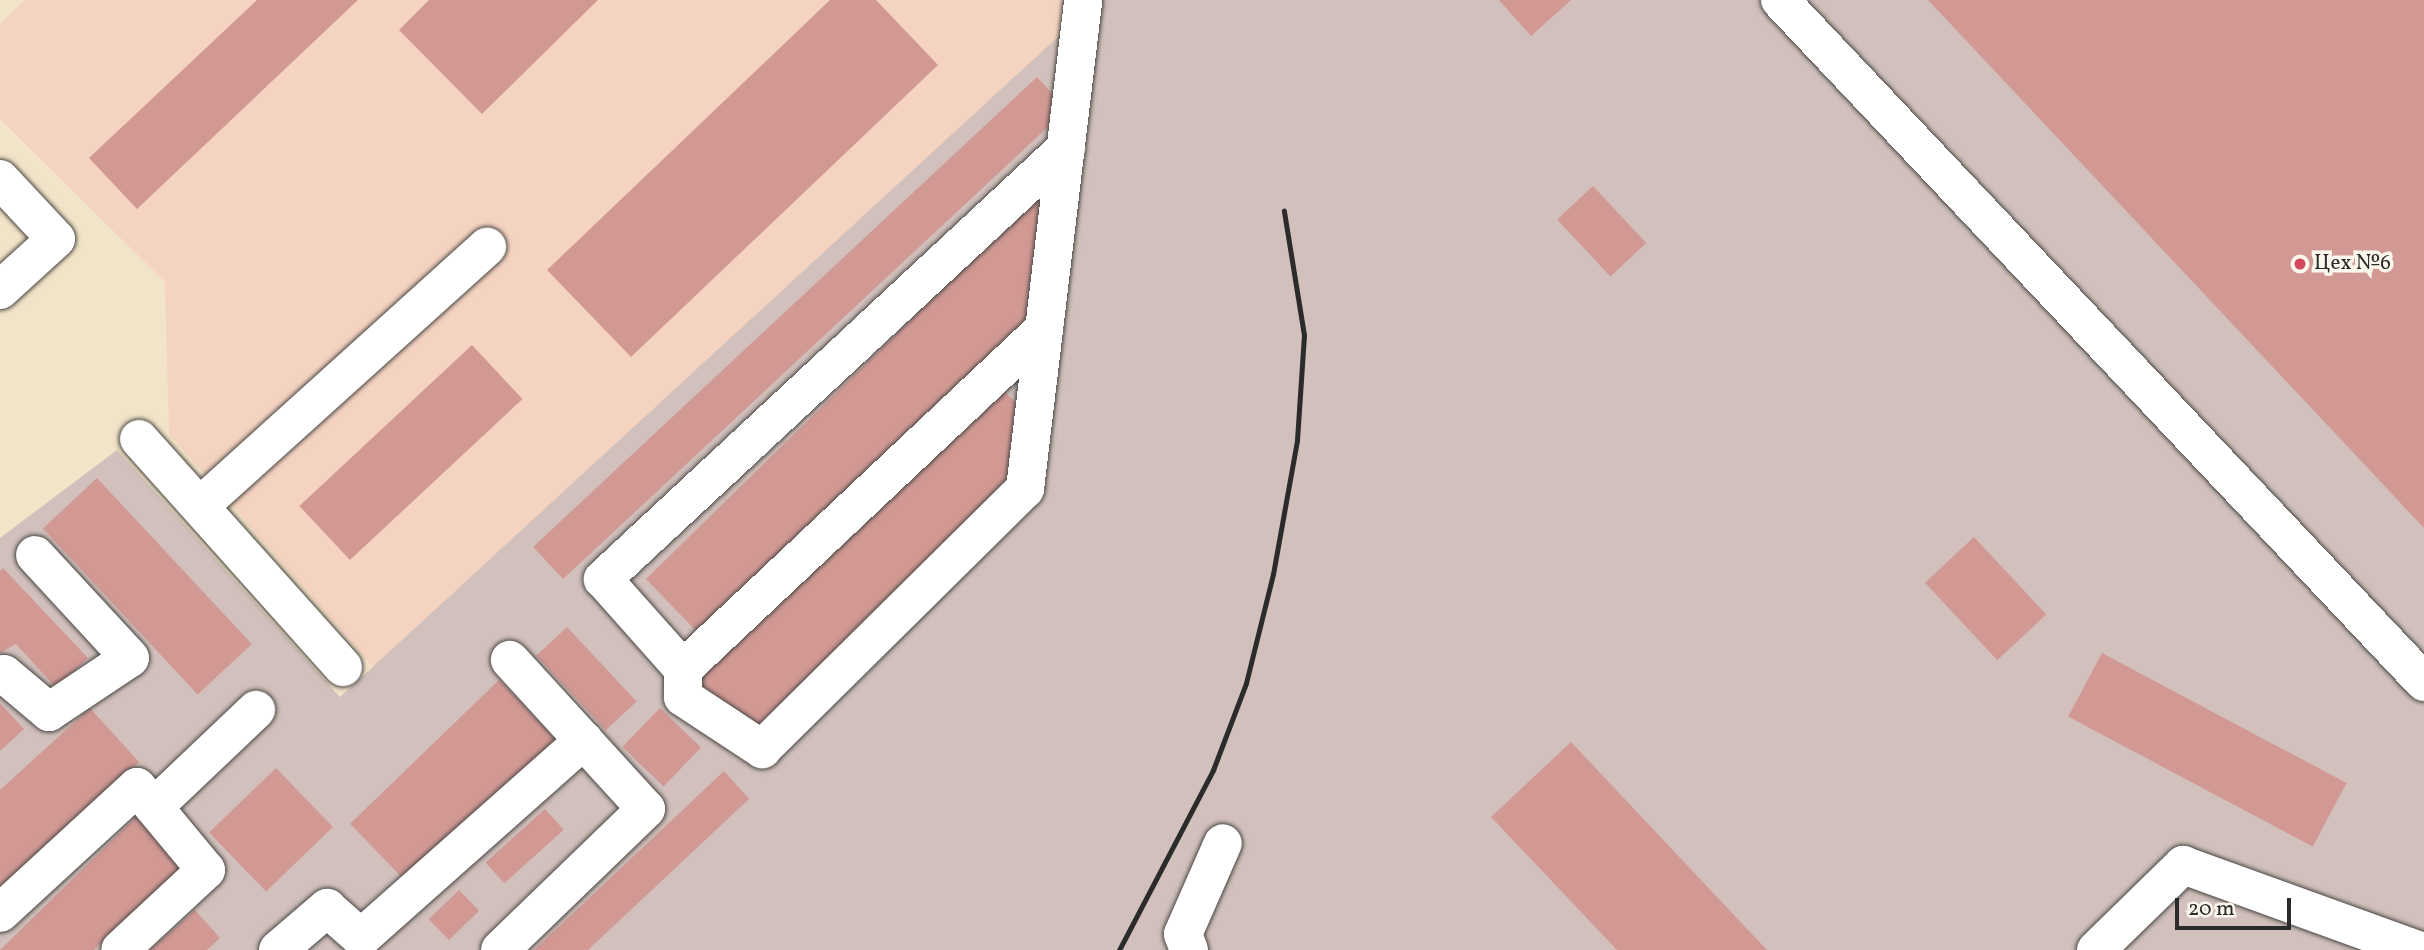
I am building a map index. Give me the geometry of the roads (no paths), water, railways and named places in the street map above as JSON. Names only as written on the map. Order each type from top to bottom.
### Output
[{"type":"lane","points":[[1066,148],[603,579],[683,669],[683,697],[762,749],[1025,489],[1066,148],[1083,0]]},
{"type":"lane","points":[[1780,0],[2424,682]]},
{"type":"lane","points":[[0,179],[56,239],[0,290]]},
{"type":"lane","points":[[200,506],[486,247]]},
{"type":"lane","points":[[683,669],[1044,330]]},
{"type":"lane","points":[[139,439],[343,667]]},
{"type":"lane","points":[[0,676],[4,674],[49,712],[130,658],[36,555]]},
{"type":"lane","points":[[500,950],[646,809],[510,660]]},
{"type":"lane","points":[[154,807],[256,710]]},
{"type":"lane","points":[[278,950],[327,908],[365,944],[584,740]]},
{"type":"lane","points":[[0,913],[136,787],[206,870],[120,950]]},
{"type":"lane","points":[[1189,950],[1183,934],[1223,844]]},
{"type":"lane","points":[[2096,950],[2183,865],[2418,950]]},
{"type":"railway","points":[[1119,950],[1213,770],[1246,683],[1273,574],[1297,440],[1304,335],[1284,211]]},
{"type":"place","name":"Цех №6","points":[[2300,264]]}]
